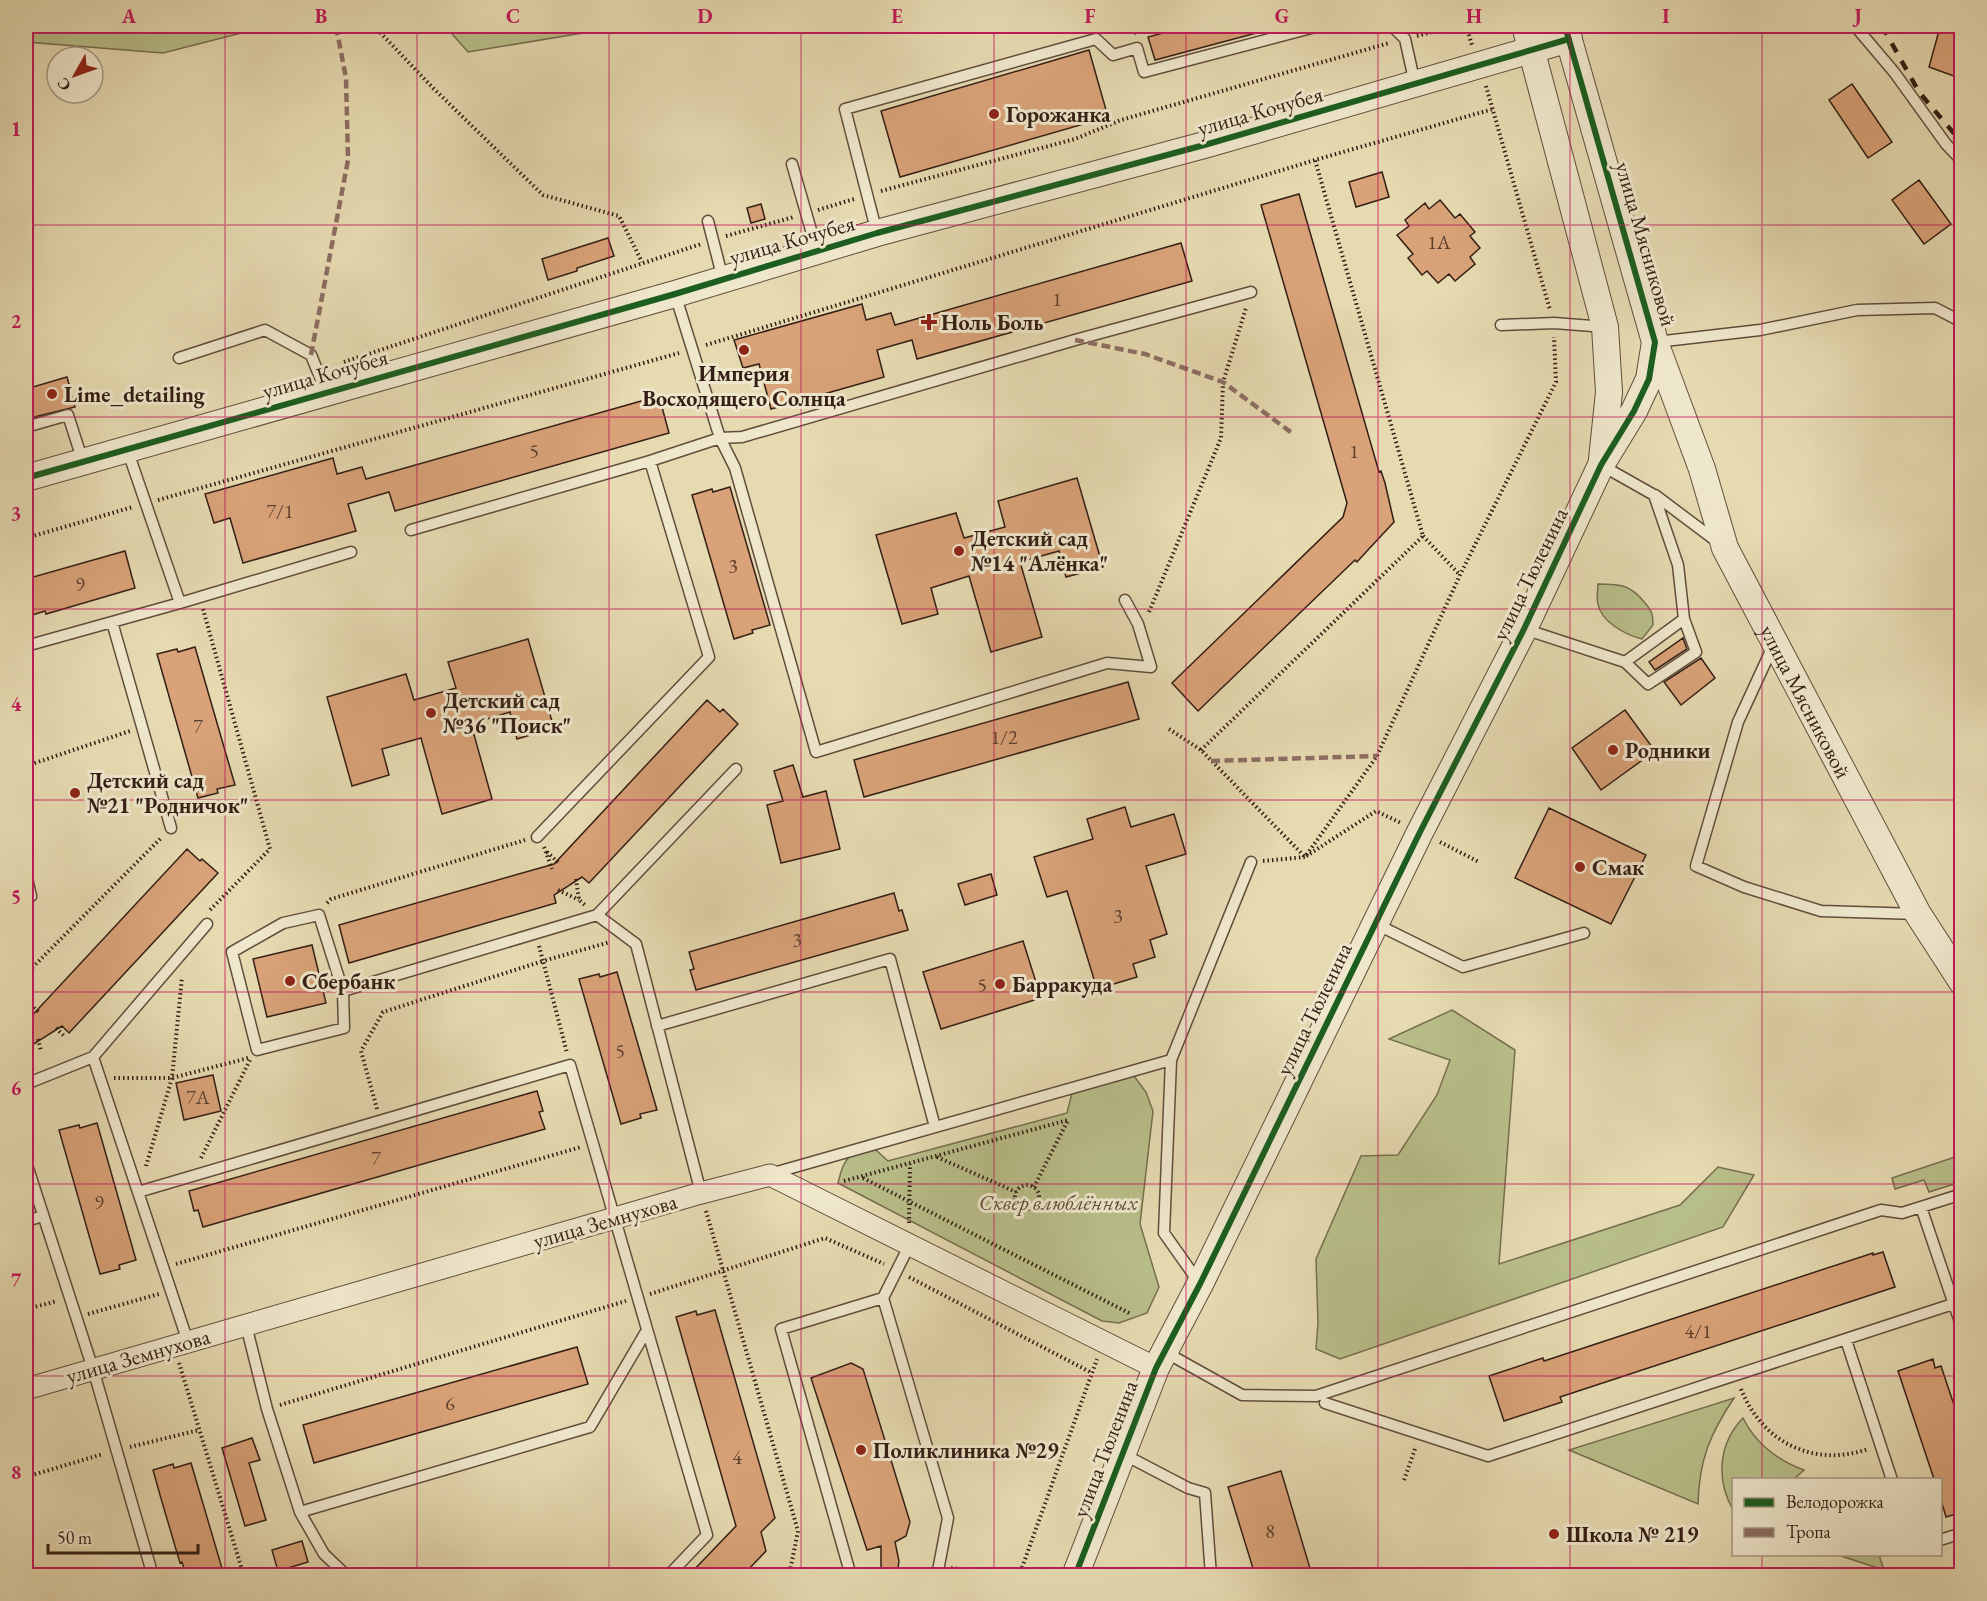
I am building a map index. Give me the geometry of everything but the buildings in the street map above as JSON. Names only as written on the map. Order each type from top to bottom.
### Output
[{"type":"street","name":"улица Кочубея","points":[[26,478],[127,449],[322,382],[675,294],[877,233],[1197,148],[1415,84],[1528,37],[1567,32]]},
{"type":"street","name":"улица Мясниковой","points":[[1567,32],[1655,342],[1702,469],[1725,548],[1918,914],[1959,975]]},
{"type":"street","points":[[1528,37],[1605,327],[1609,392],[1601,465]]},
{"type":"street","name":"улица Мясниковой","points":[[1601,465],[1634,411],[1649,378],[1655,342]]},
{"type":"street","name":"улица Тюленина","points":[[1075,1575],[1160,1360],[1200,1284],[1376,924],[1524,629],[1601,465]]},
{"type":"street","points":[[770,1175],[1104,1340],[1160,1360]]},
{"type":"street","name":"улица Земнухова","points":[[26,1389],[770,1175]]},
{"type":"lane","points":[[877,233],[845,109],[1096,39],[1113,55],[1137,48],[1144,72],[1319,26]]},
{"type":"lane","points":[[1392,26],[1405,39],[1415,84]]},
{"type":"lane","points":[[1855,26],[1894,72],[1946,144],[1962,161]]},
{"type":"lane","points":[[792,164],[817,251]]},
{"type":"lane","points":[[708,221],[723,279]]},
{"type":"lane","points":[[411,530],[650,461],[720,438],[742,437],[1075,340],[1251,292]]},
{"type":"lane","points":[[675,294],[720,438],[735,468],[798,675],[816,752],[1107,663],[1151,667],[1138,624],[1125,600]]},
{"type":"lane","points":[[1655,342],[1760,330],[1857,310],[1935,308],[1962,322]]},
{"type":"lane","points":[[1501,325],[1554,323],[1605,327]]},
{"type":"lane","points":[[179,358],[265,330],[311,355],[322,382]]},
{"type":"lane","points":[[26,427],[68,415],[82,462]]},
{"type":"lane","points":[[127,449],[180,603]]},
{"type":"lane","points":[[537,837],[709,657],[650,461]]},
{"type":"lane","points":[[1601,465],[1654,495],[1725,548]]},
{"type":"lane","points":[[1524,629],[1626,662],[1648,684],[1696,651],[1684,619],[1678,565],[1654,495]]},
{"type":"lane","points":[[26,646],[351,552]]},
{"type":"lane","points":[[1626,662],[1684,619]]},
{"type":"lane","points":[[112,622],[171,828]]},
{"type":"lane","points":[[1774,643],[1738,722],[1696,866],[1744,887],[1821,911],[1918,914]]},
{"type":"lane","points":[[343,991],[597,915],[736,769]]},
{"type":"lane","points":[[1200,1284],[1164,1233],[1171,1060],[1251,862]]},
{"type":"lane","points":[[26,874],[32,896],[26,898]]},
{"type":"lane","points":[[319,915],[343,991],[344,1028],[257,1050],[232,952],[283,923],[319,915]]},
{"type":"lane","points":[[597,915],[636,944],[701,1193]]},
{"type":"lane","points":[[26,1083],[93,1057],[207,924]]},
{"type":"lane","points":[[1376,924],[1463,967],[1584,933]]},
{"type":"lane","points":[[657,1026],[890,959],[935,1127]]},
{"type":"lane","points":[[93,1057],[171,1290],[181,1344]]},
{"type":"lane","points":[[770,1175],[1171,1060]]},
{"type":"lane","points":[[138,1192],[570,1065],[707,1534],[668,1575]]},
{"type":"lane","points":[[26,1162],[93,1369],[153,1575]]},
{"type":"lane","points":[[1160,1360],[1242,1395],[1316,1396],[1881,1210],[1902,1213],[1962,1194]]},
{"type":"lane","points":[[1921,1207],[1957,1307],[1962,1328]]},
{"type":"lane","points":[[26,1221],[43,1216]]},
{"type":"lane","points":[[909,1245],[883,1298],[948,1518],[938,1571]]},
{"type":"lane","points":[[851,1575],[781,1329],[883,1298]]},
{"type":"lane","points":[[1326,1403],[1478,1454],[1496,1455],[1846,1340],[1957,1307]]},
{"type":"lane","points":[[246,1325],[267,1409],[300,1512],[324,1554],[347,1575]]},
{"type":"lane","points":[[300,1512],[590,1427],[647,1330]]},
{"type":"lane","points":[[1846,1340],[1892,1478]]},
{"type":"lane","points":[[1123,1454],[1188,1488],[1204,1493],[1210,1575]]},
{"type":"lane","points":[[1942,1540],[1962,1533]]},
{"type":"path","points":[[374,26],[433,88],[543,195],[619,216],[642,262]]},
{"type":"path","points":[[322,382],[642,262],[867,195],[1075,139],[1121,120],[1454,26]]},
{"type":"path","points":[[26,538],[692,350],[1315,160],[1493,110],[1554,323],[1556,382],[1460,575],[1377,756],[1305,857]]},
{"type":"path","points":[[1315,160],[1423,536],[1460,575]]},
{"type":"path","points":[[1138,624],[1151,609],[1221,438],[1223,382],[1251,292]]},
{"type":"path","points":[[1201,750],[1423,536]]},
{"type":"path","points":[[200,597],[270,849],[208,912],[207,924]]},
{"type":"path","points":[[26,766],[142,727]]},
{"type":"path","points":[[1169,729],[1201,750],[1305,857]]},
{"type":"path","points":[[1251,862],[1305,857],[1376,811]]},
{"type":"path","points":[[26,974],[171,828]]},
{"type":"path","points":[[319,915],[331,898],[537,837],[547,852],[560,864]]},
{"type":"path","points":[[547,852],[552,869]]},
{"type":"path","points":[[576,879],[579,900]]},
{"type":"path","points":[[558,890],[579,900],[597,915]]},
{"type":"path","points":[[380,1121],[361,1051],[383,1012],[626,937]]},
{"type":"path","points":[[138,1192],[172,1078],[184,951]]},
{"type":"path","points":[[543,961],[570,1065]]},
{"type":"path","points":[[26,1000],[40,1013]]},
{"type":"path","points":[[26,1000],[32,1018]]},
{"type":"path","points":[[56,1028],[65,1037]]},
{"type":"path","points":[[38,1039],[41,1052]]},
{"type":"path","points":[[100,1078],[172,1078],[251,1058],[191,1177]]},
{"type":"path","points":[[844,1181],[862,1178],[1068,1120],[1034,1187]]},
{"type":"path","points":[[163,1267],[593,1144]]},
{"type":"path","points":[[936,1156],[1016,1192]]},
{"type":"path","points":[[909,1245],[910,1164]]},
{"type":"path","points":[[862,1178],[1131,1314]]},
{"type":"path","points":[[1026,1185],[1034,1187],[1039,1193],[1039,1200],[1034,1207],[1029,1209],[1018,1204],[1016,1192],[1026,1185]]},
{"type":"path","points":[[701,1193],[798,1530],[789,1575]]},
{"type":"path","points":[[267,1409],[638,1298],[825,1238],[897,1270],[1092,1373]]},
{"type":"path","points":[[76,1318],[171,1290]]},
{"type":"path","points":[[26,1310],[69,1298]]},
{"type":"path","points":[[938,1571],[1019,1575],[1104,1340]]},
{"type":"path","points":[[181,1344],[244,1575]]},
{"type":"path","points":[[1737,1375],[1752,1412],[1767,1430],[1786,1444],[1808,1452],[1831,1456],[1854,1454],[1881,1445]]},
{"type":"path","points":[[1404,1480],[1420,1435]]},
{"type":"green space","points":[[26,26],[269,26],[163,53],[105,48],[105,45],[26,42]]},
{"type":"green space","points":[[445,26],[625,26],[468,52]]},
{"type":"green space","points":[[1598,584],[1625,587],[1640,597],[1653,618],[1653,625],[1642,639],[1622,631],[1609,622],[1600,611],[1597,602]]},
{"type":"green space","points":[[1452,1010],[1515,1050],[1499,1264],[1680,1205],[1718,1167],[1754,1175],[1723,1227],[1340,1359],[1316,1349],[1318,1323],[1316,1259],[1361,1156],[1398,1155],[1437,1095],[1450,1060],[1389,1039]]},
{"type":"green space","name":"Сквер влюблённых","points":[[1134,1076],[1146,1092],[1153,1111],[1140,1224],[1159,1287],[1147,1313],[1119,1323],[1102,1321],[838,1183],[846,1161],[854,1154],[876,1150],[888,1161],[1067,1113],[1072,1093]]},
{"type":"green space","points":[[1961,1155],[1961,1182],[1929,1192],[1924,1180],[1895,1189],[1892,1178]]},
{"type":"green space","points":[[1734,1398],[1707,1448],[1698,1504],[1569,1450]]},
{"type":"green space","points":[[1743,1418],[1754,1436],[1768,1450],[1804,1470],[1795,1478],[1732,1478],[1732,1508],[1724,1487],[1722,1462],[1728,1439]]},
{"type":"green space","points":[[1841,1556],[1879,1556],[1884,1570]]},
{"type":"railway","points":[[1882,26],[1919,92],[1962,143]]},
{"type":"marked path","points":[[311,355],[348,160],[346,78],[336,26]]},
{"type":"marked path","points":[[1075,340],[1145,354],[1223,382],[1292,433]]},
{"type":"marked path","points":[[1211,761],[1377,756]]},
{"type":"cycle path","points":[[1075,1576],[1156,1368],[1200,1284],[1420,832],[1524,629],[1601,465],[1634,411],[1649,379],[1655,342],[1565,26]]},
{"type":"cycle path","points":[[26,478],[675,294],[877,233],[1208,144],[1569,39]]},
{"type":"place","name":"Горожанка","points":[[994,114]]},
{"type":"place","name":"Ноль Боль","points":[[929,322]]},
{"type":"place","name":"Империя Восходящего Солнца","points":[[744,350]]},
{"type":"place","name":"Lime_detailing","points":[[52,394]]},
{"type":"place","name":"Детский сад №14 \"Алёнка\"","points":[[959,551]]},
{"type":"place","name":"Детский сад №36 \"Поиск\"","points":[[431,713]]},
{"type":"place","name":"Родники","points":[[1613,750]]},
{"type":"place","name":"Детский сад №21 \"Родничок\"","points":[[75,793]]},
{"type":"place","name":"Смак","points":[[1580,867]]},
{"type":"place","name":"Сбербанк","points":[[290,981]]},
{"type":"place","name":"Барракуда","points":[[1000,984]]},
{"type":"place","name":"Поликлиника №29","points":[[861,1450]]},
{"type":"place","name":"Школа № 219","points":[[1554,1534]]}]
